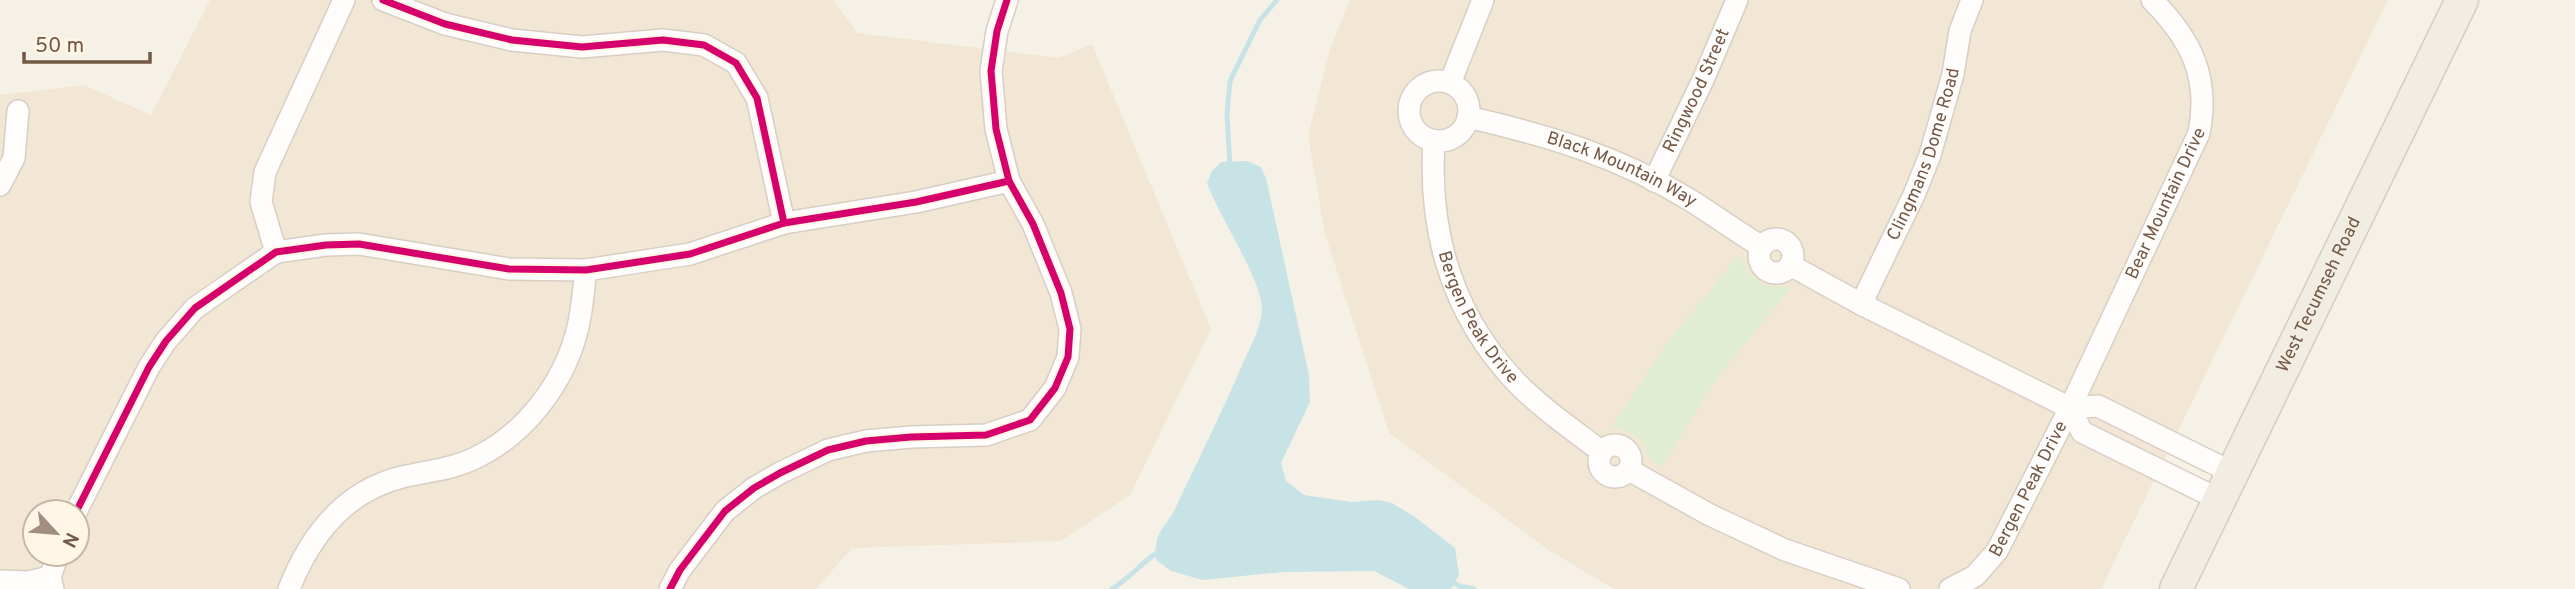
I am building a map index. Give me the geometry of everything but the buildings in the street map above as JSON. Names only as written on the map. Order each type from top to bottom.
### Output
[{"type":"main road","name":"West Tecumseh Road","points":[[2176,589],[2462,0]]},
{"type":"street","points":[[276,252],[261,202],[265,172],[344,0]]},
{"type":"street","points":[[383,0],[445,24],[512,40],[582,47],[663,40],[704,44],[736,63],[757,98],[784,223]]},
{"type":"street","points":[[670,589],[680,570],[725,511],[754,488],[780,473],[828,450],[866,441],[986,435],[1030,420],[1055,388],[1068,357],[1070,329],[1056,281],[1033,225],[1009,181],[996,129],[991,71],[1007,0]]},
{"type":"street","points":[[1450,82],[1483,0]]},
{"type":"street","name":"Ringwood Street","points":[[1654,181],[1703,80],[1737,0]]},
{"type":"street","name":"Clingmans Dome Road","points":[[1861,304],[1914,195],[1930,155],[1954,74],[1960,31],[1972,0]]},
{"type":"street","name":"Bear Mountain Drive","points":[[2070,408],[2199,133],[2202,117],[2196,63],[2180,29],[2152,0]]},
{"type":"street","points":[[1436,80],[1450,82],[1461,90],[1466,99],[1468,117],[1462,130],[1452,138],[1434,141],[1416,131],[1409,114],[1409,104],[1419,88],[1427,83],[1436,80]]},
{"type":"street","points":[[0,185],[14,158],[18,111]]},
{"type":"street","name":"Black Mountain Way","points":[[1468,117],[1587,149],[1689,199],[1762,247],[1771,240],[1785,241],[1793,252],[1790,265],[1861,304],[2070,408],[2098,406],[2226,486]]},
{"type":"street","name":"Bergen Peak Drive","points":[[1434,141],[1432,176],[1436,217],[1449,270],[1464,311],[1478,334],[1515,380],[1554,416],[1602,452],[1610,445],[1623,446],[1632,460],[1629,470],[1710,515],[1795,554],[1899,589]]},
{"type":"street","points":[[83,498],[149,367],[166,341],[195,308],[276,252],[326,245],[359,244],[509,269],[586,270],[690,254],[784,223],[927,200],[1009,181]]},
{"type":"street","points":[[289,589],[327,521],[357,495],[400,478],[448,469],[480,456],[516,430],[550,393],[575,339],[586,270]]},
{"type":"street","name":"Black Mountain Way","points":[[2070,408],[2082,432],[2226,486]]},
{"type":"street","name":"Bergen Peak Drive","points":[[1950,589],[1975,576],[1997,551],[2070,408]]},
{"type":"street","points":[[0,582],[51,583]]},
{"type":"shaded area","points":[[210,0],[834,0],[857,33],[1059,58],[1092,44],[1211,329],[1130,495],[1061,541],[852,548],[816,589],[0,589],[0,95],[84,85],[151,115]]},
{"type":"shaded area","points":[[1350,0],[2388,0],[2101,589],[1614,589],[1550,551],[1389,433],[1325,234],[1308,136],[1330,49]]},
{"type":"green space","points":[[1739,255],[1749,274],[1763,285],[1791,288],[1716,379],[1662,467],[1648,456],[1634,435],[1612,427],[1664,347]]},
{"type":"water","points":[[1247,161],[1261,167],[1266,178],[1309,375],[1310,402],[1281,463],[1286,481],[1304,495],[1352,502],[1378,500],[1392,503],[1415,517],[1455,548],[1459,575],[1451,589],[1409,589],[1374,571],[1282,572],[1203,580],[1171,571],[1156,560],[1158,536],[1176,507],[1260,323],[1262,310],[1255,282],[1207,183],[1212,171],[1221,162]]},
{"type":"waterway","points":[[1230,167],[1227,114],[1230,81],[1260,20],[1277,0]]},
{"type":"waterway","points":[[1112,589],[1161,550]]},
{"type":"waterway","points":[[1448,579],[1459,586],[1474,589]]},
{"type":"cycle path","points":[[383,0],[445,24],[512,40],[582,47],[663,40],[704,45],[736,63],[757,98],[784,223],[916,202],[1009,181]]},
{"type":"cycle path","points":[[670,589],[680,570],[725,511],[754,488],[780,473],[828,450],[866,441],[986,435],[1030,420],[1055,388],[1068,357],[1070,329],[1061,293],[1033,224],[1009,181],[996,129],[991,71],[997,31],[1007,0]]},
{"type":"cycle path","points":[[83,498],[149,367],[166,341],[195,308],[276,252],[326,245],[359,244],[509,269],[586,270],[690,254],[784,223]]}]
